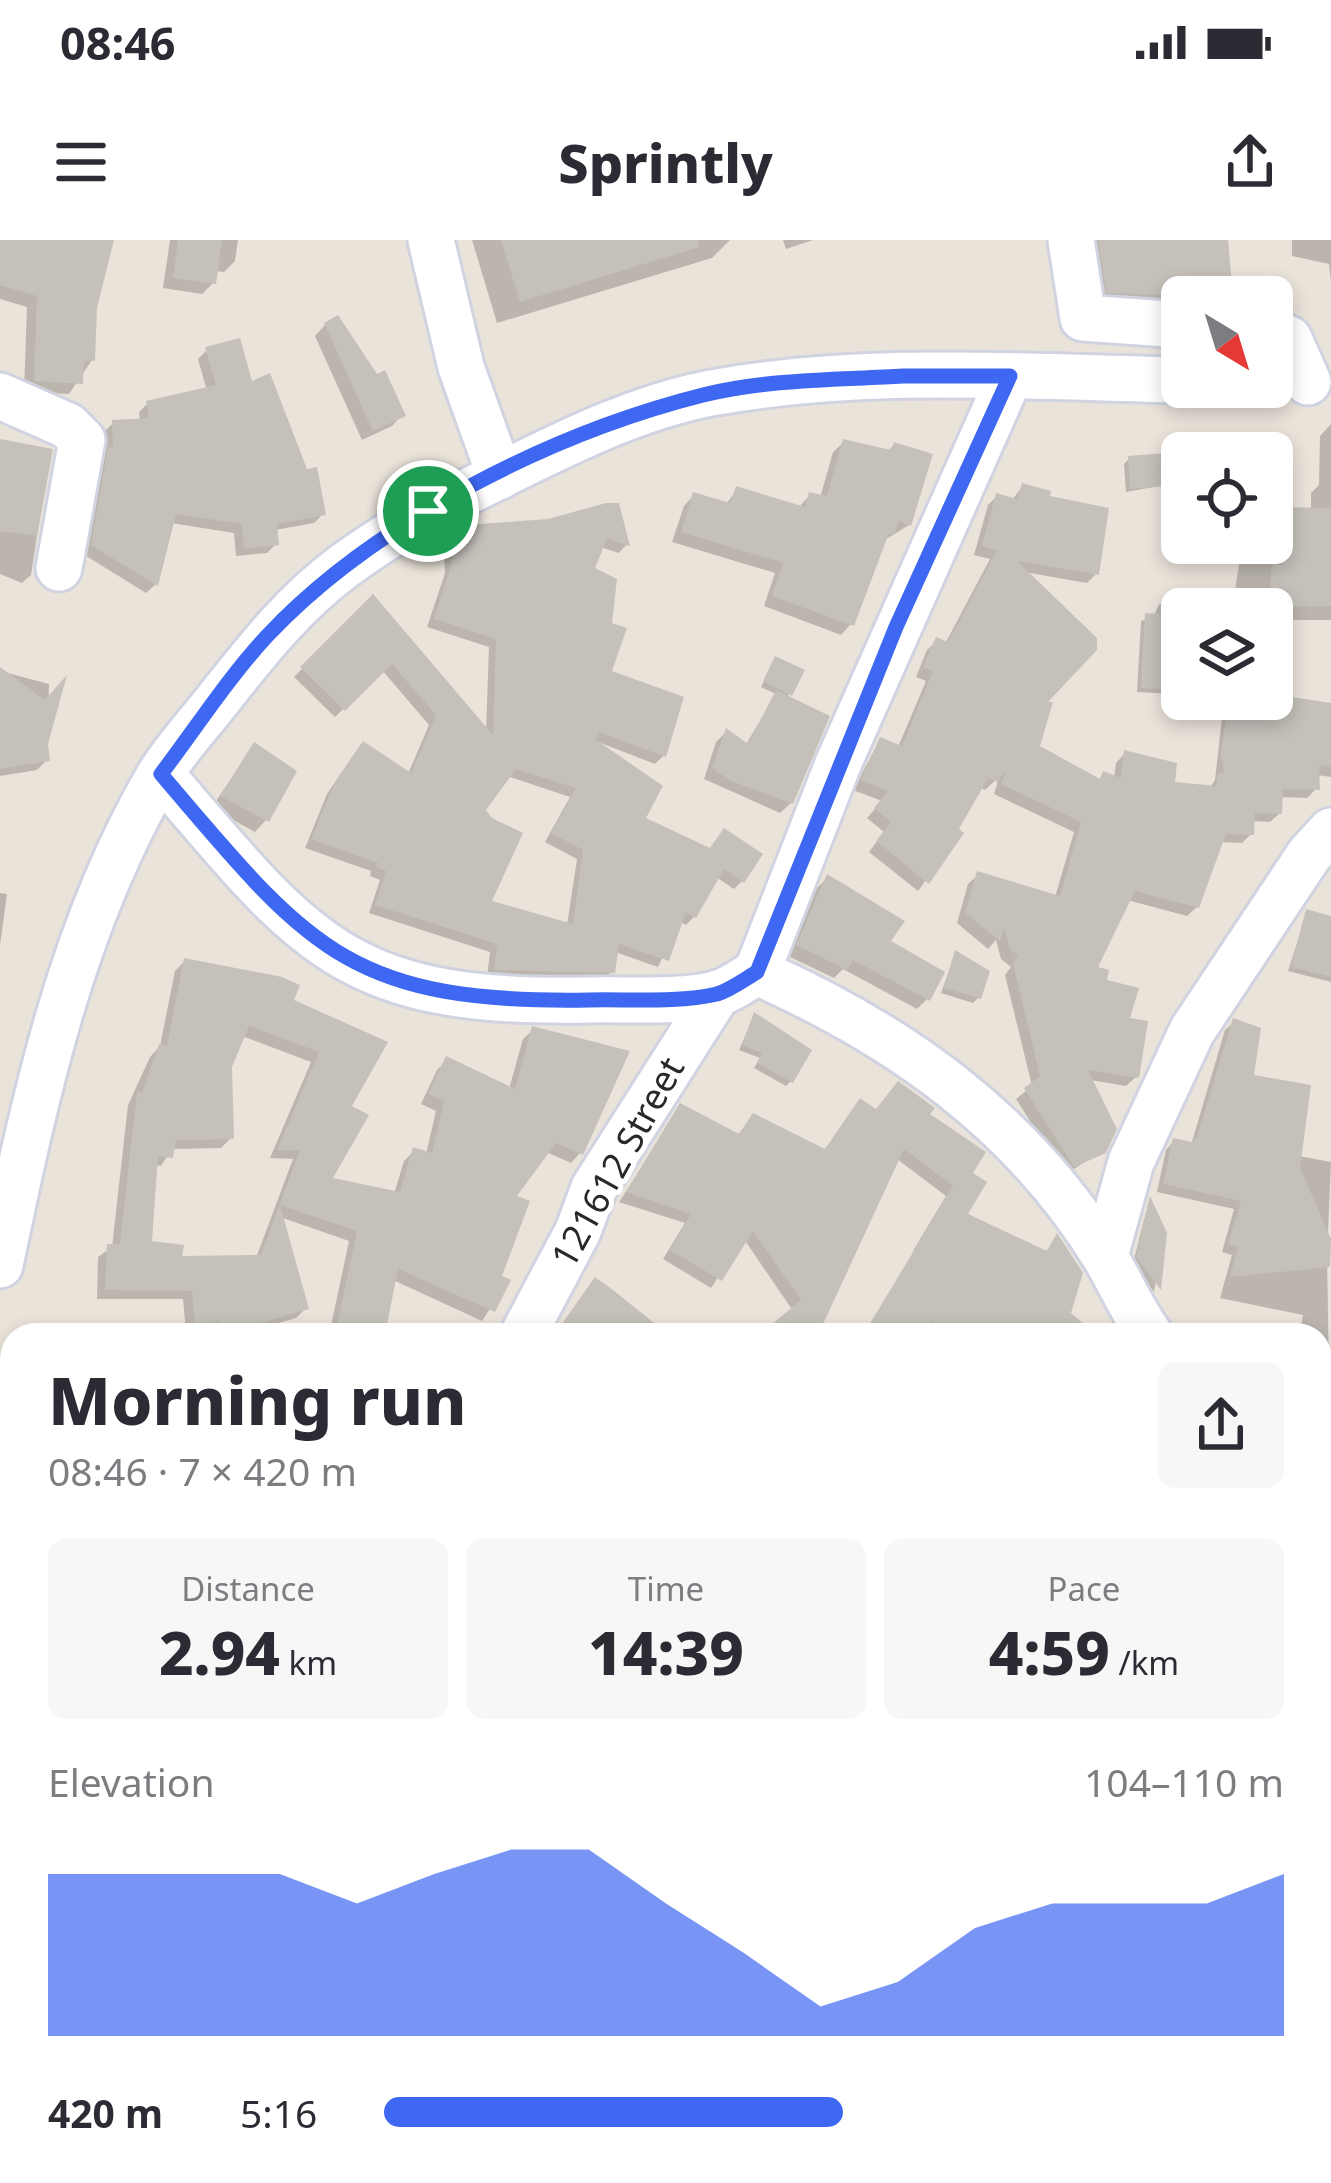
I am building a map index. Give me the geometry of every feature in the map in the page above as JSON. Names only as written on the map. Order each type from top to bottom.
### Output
[{"type":"street","points":[[431,240],[461,367],[500,476]]},
{"type":"street","points":[[1071,240],[1082,318],[1161,324]]},
{"type":"street","points":[[1293,350],[1304,382]]},
{"type":"street","points":[[0,1265],[60,1008],[96,900],[161,774],[266,637],[341,568],[428,511],[500,476],[628,418],[706,394],[802,381],[1010,376],[1161,380]]},
{"type":"street","name":"121612 Street","points":[[529,1323],[578,1231],[594,1188],[738,983],[1010,376]]},
{"type":"street","points":[[0,396],[68,426],[82,440],[58,568]]},
{"type":"street","points":[[161,774],[279,909],[310,937],[384,977],[469,999],[738,983],[901,1046],[968,1094],[1054,1186],[1105,1256],[1143,1323]]},
{"type":"street","points":[[1105,1256],[1131,1162],[1192,1031],[1309,855],[1331,831]]},
{"type":"building","points":[[0,240],[114,240],[97,308],[95,361],[84,361],[83,384],[34,381],[37,296],[0,285]]},
{"type":"building","points":[[178,240],[222,240],[216,284],[173,278]]},
{"type":"building","points":[[501,240],[698,240],[699,247],[520,302]]},
{"type":"building","points":[[1098,240],[1228,240],[1231,276],[1161,276],[1161,295],[1106,293]]},
{"type":"building","points":[[338,315],[377,374],[385,370],[406,416],[373,431],[324,323]]},
{"type":"building","points":[[240,338],[252,381],[270,373],[307,469],[317,467],[326,515],[277,524],[279,545],[244,549],[242,524],[176,514],[158,586],[91,545],[108,447],[113,448],[112,420],[149,418],[146,401],[216,385],[205,347]]},
{"type":"building","points":[[0,439],[53,449],[37,536],[0,531]]},
{"type":"building","points":[[843,439],[891,450],[894,442],[933,454],[911,526],[899,521],[894,535],[889,533],[854,626],[772,596],[783,563],[681,532],[693,492],[730,503],[736,486],[805,507],[809,492],[827,496]]},
{"type":"building","points":[[1161,453],[1161,487],[1130,489],[1128,456]]},
{"type":"building","points":[[1022,483],[1051,491],[1050,496],[1109,508],[1099,575],[1017,561],[1097,638],[1097,650],[1048,702],[1053,702],[1040,746],[1100,779],[1103,771],[1121,778],[1124,750],[1177,763],[1175,782],[1216,786],[1218,772],[1224,774],[1221,753],[1226,720],[1293,720],[1293,697],[1331,703],[1331,767],[1319,765],[1320,790],[1283,789],[1282,814],[1255,813],[1254,835],[1226,834],[1199,908],[1135,891],[1098,967],[1109,970],[1107,980],[1139,988],[1130,1018],[1148,1021],[1139,1078],[1088,1070],[1117,1129],[1106,1153],[1074,1167],[1024,1088],[1040,1076],[1013,963],[1018,956],[1010,949],[1004,927],[1000,941],[965,913],[977,871],[1060,896],[1081,822],[1001,784],[1006,770],[997,782],[988,778],[959,829],[964,833],[929,884],[876,841],[891,822],[874,808],[888,791],[861,780],[880,737],[902,746],[933,671],[923,667],[936,637],[948,642],[997,550],[982,546],[996,493],[1017,499]]},
{"type":"building","points":[[619,503],[630,546],[607,539],[595,568],[617,579],[612,623],[627,628],[612,671],[684,697],[666,757],[599,732],[595,739],[663,786],[646,818],[710,848],[724,828],[763,854],[744,883],[724,869],[696,918],[686,912],[669,961],[619,944],[615,973],[494,970],[497,944],[375,905],[386,871],[376,867],[378,863],[311,839],[335,782],[363,741],[411,773],[436,715],[392,664],[345,711],[300,667],[373,594],[493,735],[496,639],[434,619],[452,563],[451,541],[469,540],[468,525],[548,519]],"holes":[[[516,769],[576,788],[551,833],[583,850],[573,924],[492,901],[523,833],[492,818],[486,810]]]},
{"type":"building","points":[[1293,507],[1331,508],[1331,606],[1293,607],[1293,588],[1270,588],[1272,564],[1293,564]]},
{"type":"building","points":[[1145,613],[1161,614],[1161,689],[1141,688]]},
{"type":"building","points":[[775,656],[805,670],[792,696],[763,681]]},
{"type":"building","points":[[0,667],[45,700],[67,675],[48,744],[50,761],[0,769]]},
{"type":"building","points":[[776,690],[830,716],[793,804],[731,781],[712,768],[726,728],[748,744]]},
{"type":"building","points":[[254,742],[297,771],[269,822],[220,796]]},
{"type":"building","points":[[827,874],[905,921],[891,941],[945,972],[930,1001],[853,960],[847,970],[796,945]]},
{"type":"building","points":[[1306,909],[1331,916],[1331,977],[1291,967]]},
{"type":"building","points":[[955,950],[990,971],[981,999],[944,988]]},
{"type":"building","points":[[184,958],[282,977],[300,985],[294,1000],[388,1042],[352,1106],[369,1115],[333,1178],[400,1192],[413,1147],[432,1153],[444,1101],[428,1094],[446,1056],[515,1089],[532,1026],[630,1051],[583,1155],[556,1143],[517,1196],[530,1201],[502,1276],[511,1280],[495,1312],[398,1269],[387,1323],[338,1323],[357,1231],[280,1205],[309,1309],[260,1323],[195,1323],[192,1291],[105,1290],[107,1244],[120,1244],[137,1092],[142,1093],[159,1044],[167,1046]],"holes":[[[249,1026],[319,1052],[277,1150],[300,1150],[261,1255],[182,1256],[184,1245],[152,1241],[158,1156],[173,1158],[176,1140],[234,1139],[232,1067]]]},
{"type":"building","points":[[754,1012],[812,1050],[793,1083],[757,1063],[762,1053],[742,1045]]},
{"type":"building","points":[[1233,1018],[1261,1028],[1254,1075],[1311,1085],[1300,1168],[1331,1239],[1330,1267],[1230,1277],[1238,1247],[1228,1244],[1241,1201],[1163,1184],[1173,1138],[1192,1142],[1197,1137]]},
{"type":"building","points":[[898,1081],[935,1108],[930,1114],[986,1152],[973,1173],[987,1182],[968,1214],[1047,1251],[1057,1233],[1083,1273],[1071,1313],[1083,1323],[870,1323],[953,1186],[904,1149],[824,1323],[773,1323],[801,1300],[753,1231],[722,1281],[670,1250],[691,1214],[626,1192],[680,1103],[739,1134],[753,1113],[825,1149],[860,1098],[876,1109]]},
{"type":"building","points":[[1150,1196],[1167,1233],[1161,1290],[1136,1257]]},
{"type":"building","points":[[595,1277],[654,1323],[562,1323]]},
{"type":"route","points":[[1010,376],[896,627],[757,972],[718,994],[469,999],[384,977],[342,958],[279,909],[161,774],[266,637],[341,568],[428,511],[628,418],[706,394],[782,382],[1010,376]]}]
